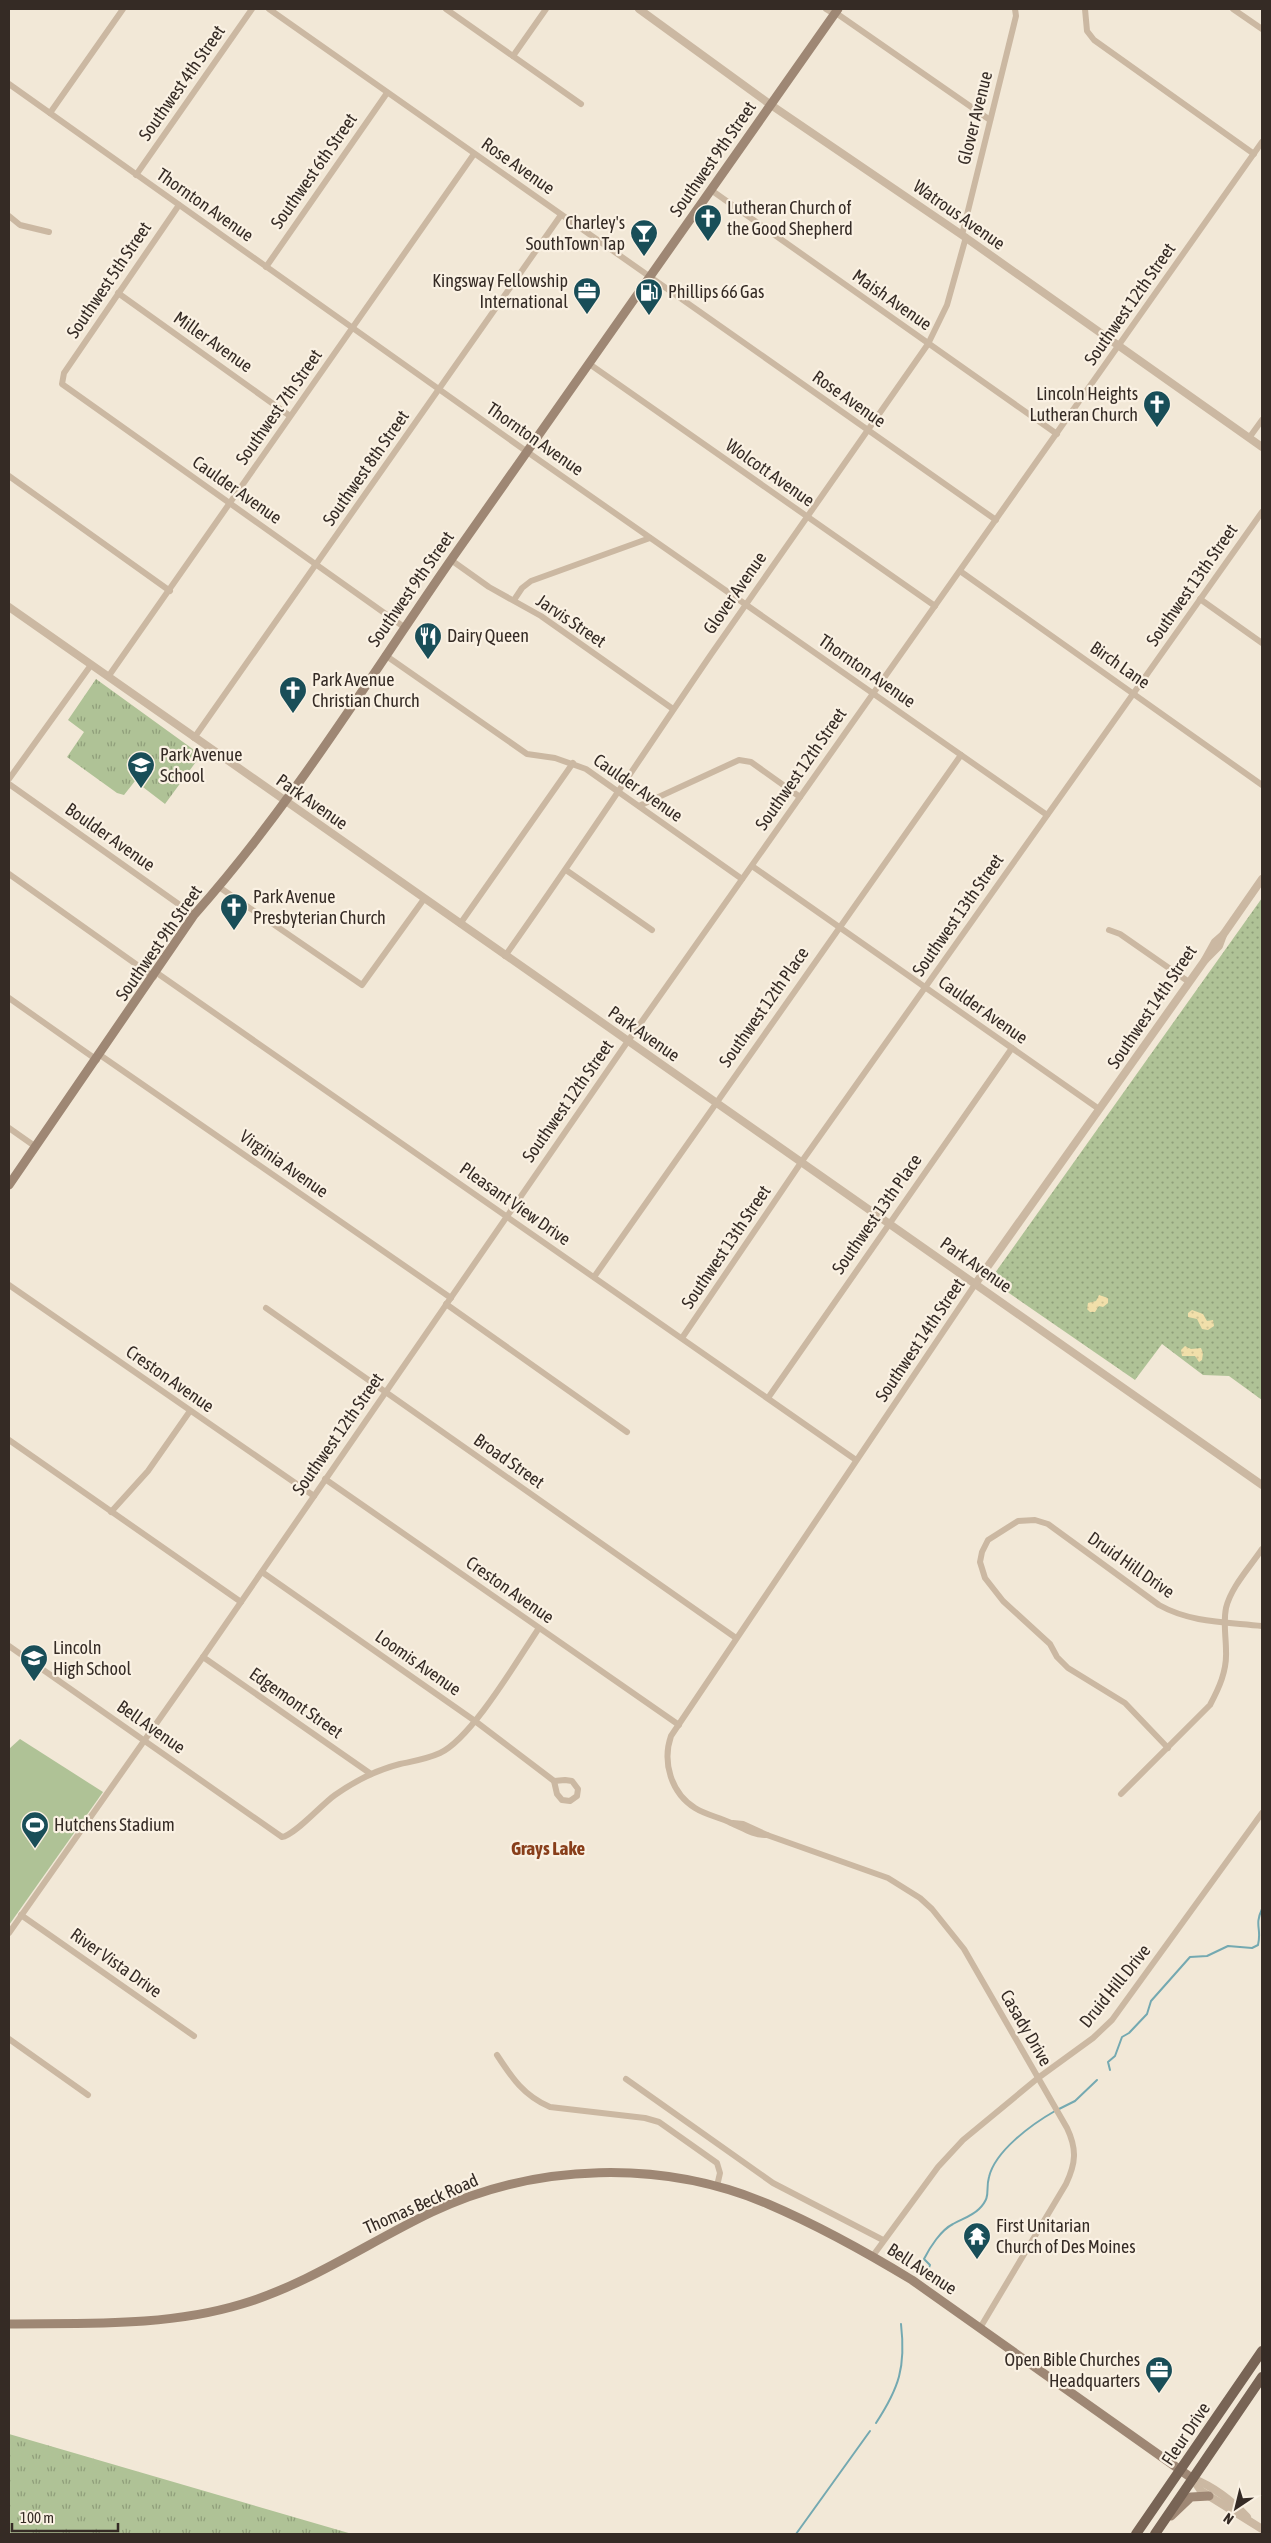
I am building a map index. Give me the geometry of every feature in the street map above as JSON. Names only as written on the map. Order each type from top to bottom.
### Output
[{"type":"main road","name":"Southwest 9th Street","points":[[9,1185],[155,975],[194,915],[219,887],[284,802],[526,451],[836,12]]},
{"type":"main road","name":"Thomas Beck Road","points":[[9,2324],[158,2321],[202,2314],[242,2304],[285,2287],[433,2212],[471,2196],[510,2184],[550,2177],[591,2173],[657,2176],[716,2186],[767,2204],[872,2256]]},
{"type":"main road","name":"Bell Avenue","points":[[872,2256],[912,2280],[1193,2479]]},
{"type":"main road","name":"Fleur Drive","points":[[1136,2534],[1262,2351]]},
{"type":"main road","name":"Fleur Drive","points":[[1156,2533],[1262,2377]]},
{"type":"main road","points":[[1156,2533],[1186,2500],[1198,2496],[1209,2496]]},
{"type":"street","points":[[50,113],[123,9]]},
{"type":"street","name":"Southwest 4th Street","points":[[136,175],[252,9]]},
{"type":"street","name":"Rose Avenue","points":[[269,9],[996,520]]},
{"type":"street","points":[[446,9],[581,104]]},
{"type":"street","points":[[513,56],[546,9]]},
{"type":"street","name":"Watrous Avenue","points":[[639,9],[771,104],[964,236],[1262,447]]},
{"type":"street","points":[[826,9],[836,12],[990,120]]},
{"type":"street","name":"Glover Avenue","points":[[505,956],[566,870],[673,709],[806,516],[928,344],[947,305],[1016,16],[1015,9]]},
{"type":"street","points":[[1085,9],[1087,30],[1103,48],[1259,148]]},
{"type":"street","points":[[1233,9],[1262,29]]},
{"type":"street","name":"Thornton Avenue","points":[[9,84],[439,390],[1047,816]]},
{"type":"street","name":"Southwest 6th Street","points":[[266,267],[387,93]]},
{"type":"street","name":"Southwest 12th Street","points":[[9,1933],[262,1572],[628,1041],[1259,148]]},
{"type":"street","name":"Southwest 7th Street","points":[[108,677],[474,154]]},
{"type":"street","name":"Maish Avenue","points":[[711,190],[1057,434]]},
{"type":"street","name":"Southwest 5th Street","points":[[64,373],[179,205]]},
{"type":"street","points":[[9,216],[20,225],[49,232]]},
{"type":"street","name":"Southwest 8th Street","points":[[194,738],[561,216]]},
{"type":"street","name":"Miller Avenue","points":[[118,293],[290,416]]},
{"type":"street","name":"Wolcott Avenue","points":[[588,363],[935,606]]},
{"type":"street","name":"Caulder Avenue","points":[[64,373],[61,380],[65,386],[404,627]]},
{"type":"street","points":[[1249,438],[1262,420]]},
{"type":"street","points":[[9,476],[170,591]]},
{"type":"street","name":"Southwest 13th Street","points":[[682,1338],[802,1162],[1262,512]]},
{"type":"street","points":[[514,600],[522,588],[531,581],[650,538]]},
{"type":"street","name":"Jarvis Street","points":[[451,560],[541,616],[673,709]]},
{"type":"street","name":"Birch Lane","points":[[960,571],[1262,785]]},
{"type":"street","points":[[1200,599],[1262,643]]},
{"type":"street","name":"Park Avenue","points":[[10,609],[976,1283],[1262,1485]]},
{"type":"street","name":"Caulder Avenue","points":[[385,655],[527,754],[573,763],[619,792],[742,879]]},
{"type":"street","points":[[9,779],[91,665]]},
{"type":"street","name":"Southwest 12th Place","points":[[594,1277],[715,1102],[961,755]]},
{"type":"street","points":[[639,806],[739,760],[751,762],[800,797]]},
{"type":"street","points":[[460,924],[573,763]]},
{"type":"street","name":"Boulder Avenue","points":[[9,784],[194,915]]},
{"type":"street","name":"Caulder Avenue","points":[[752,866],[1099,1109]]},
{"type":"street","points":[[566,870],[652,930]]},
{"type":"street","name":"Pleasant View Drive","points":[[9,874],[507,1216],[856,1460]]},
{"type":"street","name":"Southwest 14th Street","points":[[678,1724],[976,1283],[1205,960],[1215,942],[1223,935],[1262,879]]},
{"type":"street","points":[[219,887],[360,984],[364,983],[424,899]]},
{"type":"street","points":[[1109,930],[1120,934],[1189,982]]},
{"type":"street","name":"Virginia Avenue","points":[[9,998],[448,1301],[627,1432]]},
{"type":"street","name":"Southwest 13th Place","points":[[768,1398],[1012,1048]]},
{"type":"street","points":[[9,1128],[36,1147]]},
{"type":"street","name":"Creston Avenue","points":[[9,1285],[314,1496]]},
{"type":"street","name":"Broad Street","points":[[266,1308],[736,1638]]},
{"type":"street","points":[[111,1512],[148,1471],[190,1411]]},
{"type":"street","points":[[9,1440],[241,1602]]},
{"type":"street","name":"Creston Avenue","points":[[326,1479],[678,1724]]},
{"type":"street","name":"Druid Hill Drive","points":[[1168,1748],[1125,1703],[1068,1668],[1057,1657],[1050,1644],[1003,1600],[985,1578],[980,1562],[984,1546],[988,1540],[1018,1521],[1035,1520],[1048,1524],[1159,1605],[1175,1614],[1192,1619],[1262,1626]]},
{"type":"street","points":[[1121,1794],[1204,1713],[1219,1688],[1226,1660],[1224,1622],[1232,1592],[1262,1549]]},
{"type":"street","name":"Loomis Avenue","points":[[262,1572],[475,1721],[554,1781]]},
{"type":"street","points":[[371,1774],[425,1760],[442,1752],[464,1736],[539,1628]]},
{"type":"street","name":"Bell Avenue","points":[[9,1646],[275,1834],[282,1836],[290,1835],[334,1795],[371,1774]]},
{"type":"street","name":"Edgemont Street","points":[[203,1657],[371,1774]]},
{"type":"street","name":"Casady Drive","points":[[678,1724],[667,1748],[669,1772],[674,1785],[685,1801],[694,1808],[890,1879],[932,1909],[964,1949],[1061,2116],[1075,2148],[1073,2168],[1061,2192],[980,2328]]},
{"type":"street","name":"Druid Hill Drive","points":[[883,2240],[938,2167],[963,2140],[1038,2078],[1072,2055],[1112,2020],[1262,1813]]},
{"type":"street","name":"River Vista Drive","points":[[21,1915],[194,2036]]},
{"type":"street","points":[[9,2039],[88,2095]]},
{"type":"street","points":[[496,2055],[515,2083],[538,2102],[550,2107],[645,2118],[659,2122],[717,2163],[720,2173],[716,2186]]},
{"type":"street","name":"Bell Avenue","points":[[626,2079],[773,2183],[883,2240],[872,2256]]},
{"type":"street","name":"Bell Avenue","points":[[1193,2479],[1201,2491],[1262,2529]]},
{"type":"street","name":"Bell Avenue","points":[[1193,2479],[1205,2483],[1235,2504],[1252,2522]]},
{"type":"green space","points":[[96,679],[201,755],[165,804],[135,781],[124,795],[117,793],[67,757],[84,732],[68,720]]},
{"type":"green space","points":[[1262,898],[1262,1400],[1229,1376],[1203,1375],[1162,1344],[1135,1380],[990,1280]]},
{"type":"green space","name":"Hutchens Stadium","points":[[20,1739],[103,1792],[9,1925],[9,1749]]},
{"type":"green space","points":[[9,2434],[352,2534],[9,2534]]},
{"type":"sand","points":[[1099,1295],[1108,1298],[1108,1303],[1103,1307],[1099,1306],[1095,1312],[1090,1312],[1087,1309],[1088,1303],[1096,1301]]},
{"type":"sand","points":[[1192,1310],[1203,1314],[1207,1321],[1213,1320],[1214,1326],[1208,1330],[1202,1329],[1197,1319],[1188,1317],[1188,1313]]},
{"type":"sand","points":[[1185,1346],[1191,1349],[1201,1348],[1203,1353],[1202,1360],[1199,1362],[1195,1356],[1182,1356],[1181,1350]]},
{"type":"waterway","points":[[1110,2070],[1108,2062],[1115,2056],[1122,2037],[1129,2033],[1147,2014],[1151,2001],[1190,1957],[1207,1956],[1228,1946],[1252,1948],[1258,1945],[1258,1923],[1262,1909]]},
{"type":"waterway","points":[[1059,2109],[1075,2101],[1097,2080]]},
{"type":"waterway","points":[[927,2273],[930,2265],[924,2259],[929,2249],[944,2230],[970,2216],[983,2204],[993,2167],[1006,2148],[1036,2123],[1055,2111]]},
{"type":"waterway","points":[[876,2423],[890,2399],[899,2376],[902,2353],[901,2324]]},
{"type":"waterway","points":[[796,2534],[870,2431]]},
{"type":"place","name":"Lutheran Church of the Good Shepherd","points":[[708,242]]},
{"type":"place","name":"Charley's SouthTown Tap","points":[[644,257]]},
{"type":"place","name":"Kingsway Fellowship International","points":[[587,315]]},
{"type":"place","name":"Phillips 66 Gas","points":[[649,316]]},
{"type":"place","name":"Lincoln Heights Lutheran Church","points":[[1157,428]]},
{"type":"place","name":"Dairy Queen","points":[[428,660]]},
{"type":"place","name":"Park Avenue Christian Church","points":[[293,714]]},
{"type":"place","name":"Park Avenue School","points":[[141,789]]},
{"type":"place","name":"Park Avenue Presbyterian Church","points":[[234,931]]},
{"type":"place","name":"Lincoln High School","points":[[34,1682]]},
{"type":"place","name":"Hutchens Stadium","points":[[35,1849]]},
{"type":"place","name":"First Unitarian Church of Des Moines","points":[[977,2260]]},
{"type":"place","name":"Open Bible Churches Headquarters","points":[[1159,2394]]},
{"type":"district","name":"Grays Lake","points":[[548,1848]]}]
